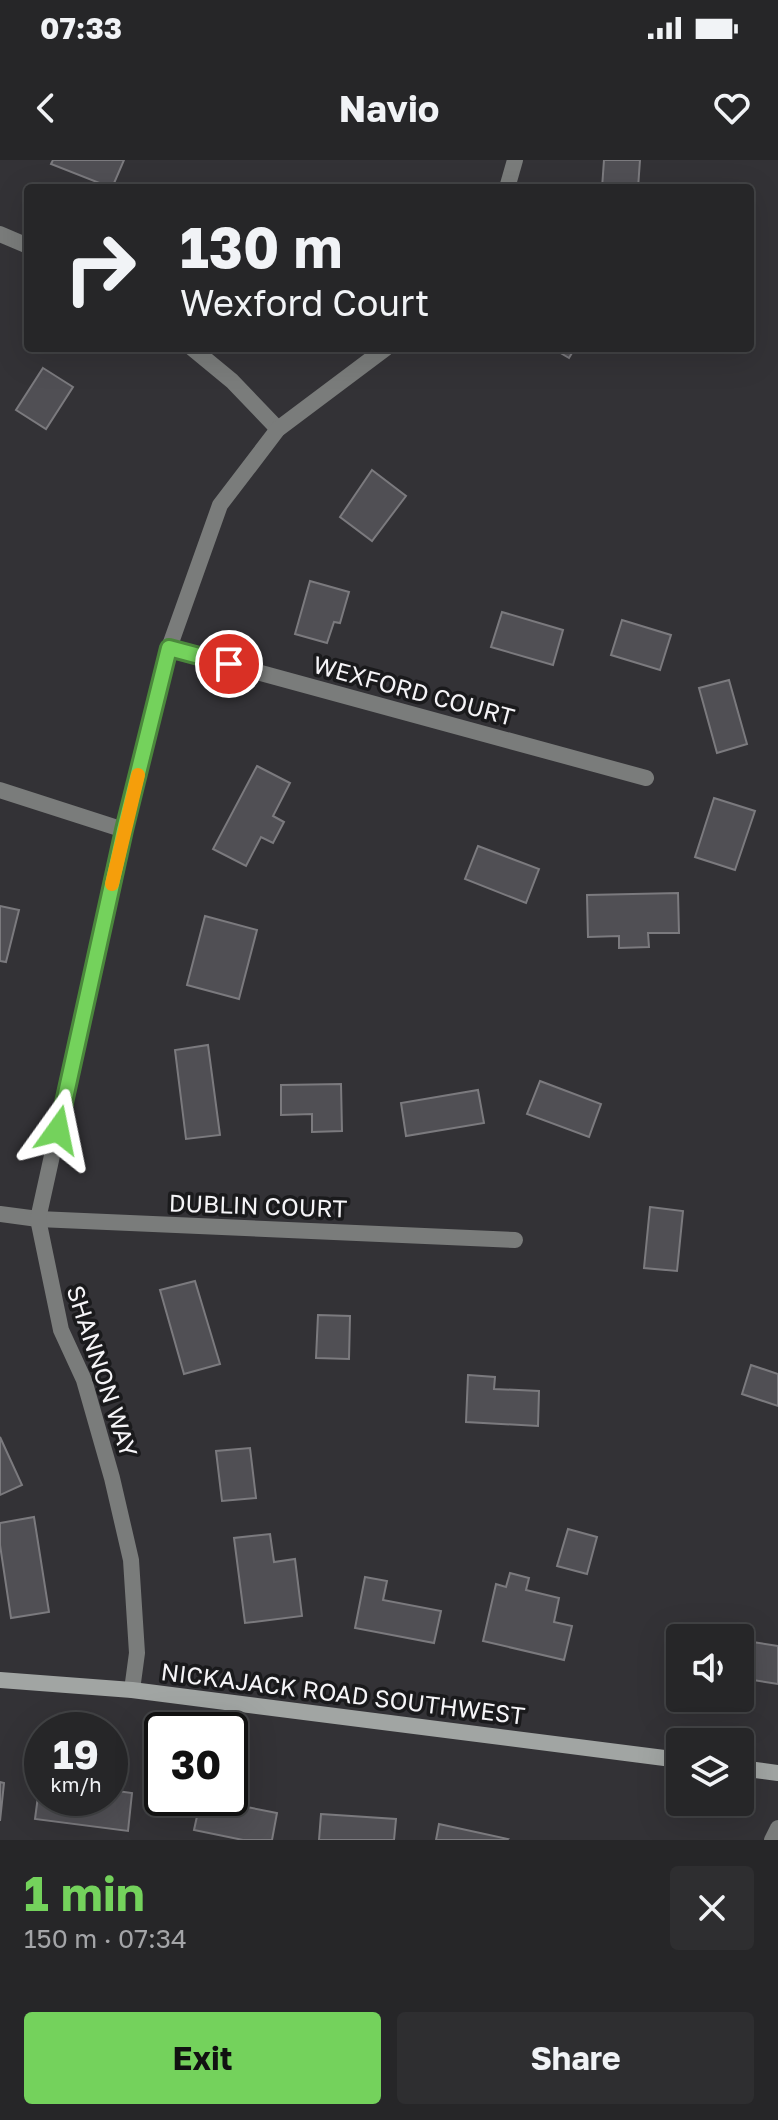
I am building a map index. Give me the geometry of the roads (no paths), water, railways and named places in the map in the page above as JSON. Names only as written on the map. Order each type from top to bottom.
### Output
[{"type":"street","points":[[508,184],[515,160]]},
{"type":"street","points":[[0,234],[24,244]]},
{"type":"street","points":[[197,352],[232,381],[278,429]]},
{"type":"street","name":"SHANNON WAY","points":[[132,1690],[137,1653],[131,1560],[84,1380],[61,1330],[38,1219],[124,830],[169,648],[220,505],[278,429],[381,352]]},
{"type":"street","name":"WEXFORD COURT","points":[[169,648],[646,778]]},
{"type":"street","points":[[0,790],[124,830]]},
{"type":"street","name":"DUBLIN COURT","points":[[0,1214],[38,1219],[515,1240]]},
{"type":"street","name":"NICKAJACK ROAD SOUTHWEST","points":[[0,1680],[132,1690],[666,1758]]},
{"type":"street","points":[[754,1770],[778,1773]]},
{"type":"street","points":[[772,1840],[778,1828]]}]
